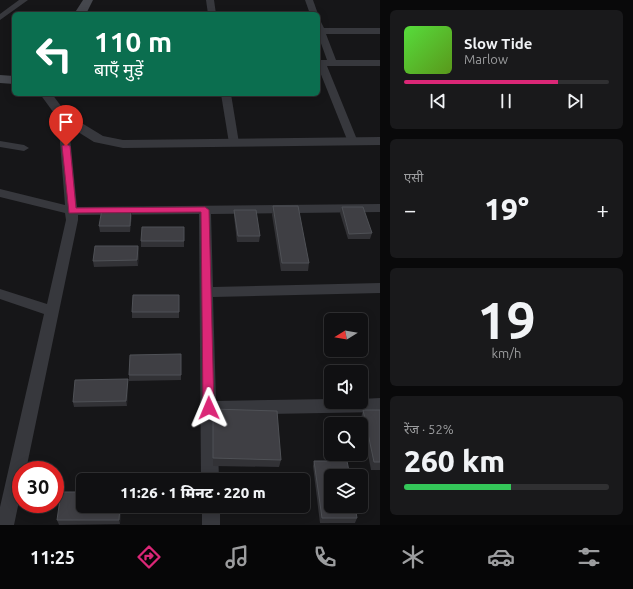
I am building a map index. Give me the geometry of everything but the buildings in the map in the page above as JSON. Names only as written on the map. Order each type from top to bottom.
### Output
[{"type":"main road","points":[[81,12],[88,0]]},
{"type":"main road","points":[[0,79],[12,80]]},
{"type":"street","points":[[0,18],[24,0]]},
{"type":"street","points":[[210,0],[212,12]]},
{"type":"street","points":[[309,0],[313,12]]},
{"type":"street","points":[[320,28],[380,31]]},
{"type":"street","points":[[320,30],[333,63]]},
{"type":"street","points":[[353,142],[320,63],[380,63]]},
{"type":"street","points":[[47,96],[63,117],[99,139],[123,144],[380,141]]},
{"type":"street","points":[[226,96],[234,143]]},
{"type":"street","points":[[6,525],[5,498],[52,311],[72,220],[63,117]]},
{"type":"street","points":[[0,144],[24,148]]},
{"type":"street","points":[[0,193],[72,211],[380,208]]},
{"type":"street","points":[[205,210],[210,473]]},
{"type":"street","points":[[206,292],[380,288]]},
{"type":"street","points":[[0,294],[52,311]]},
{"type":"street","points":[[209,408],[380,404]]},
{"type":"street","points":[[211,513],[211,525]]},
{"type":"route","points":[[66,146],[72,211],[205,210],[209,408]]}]
